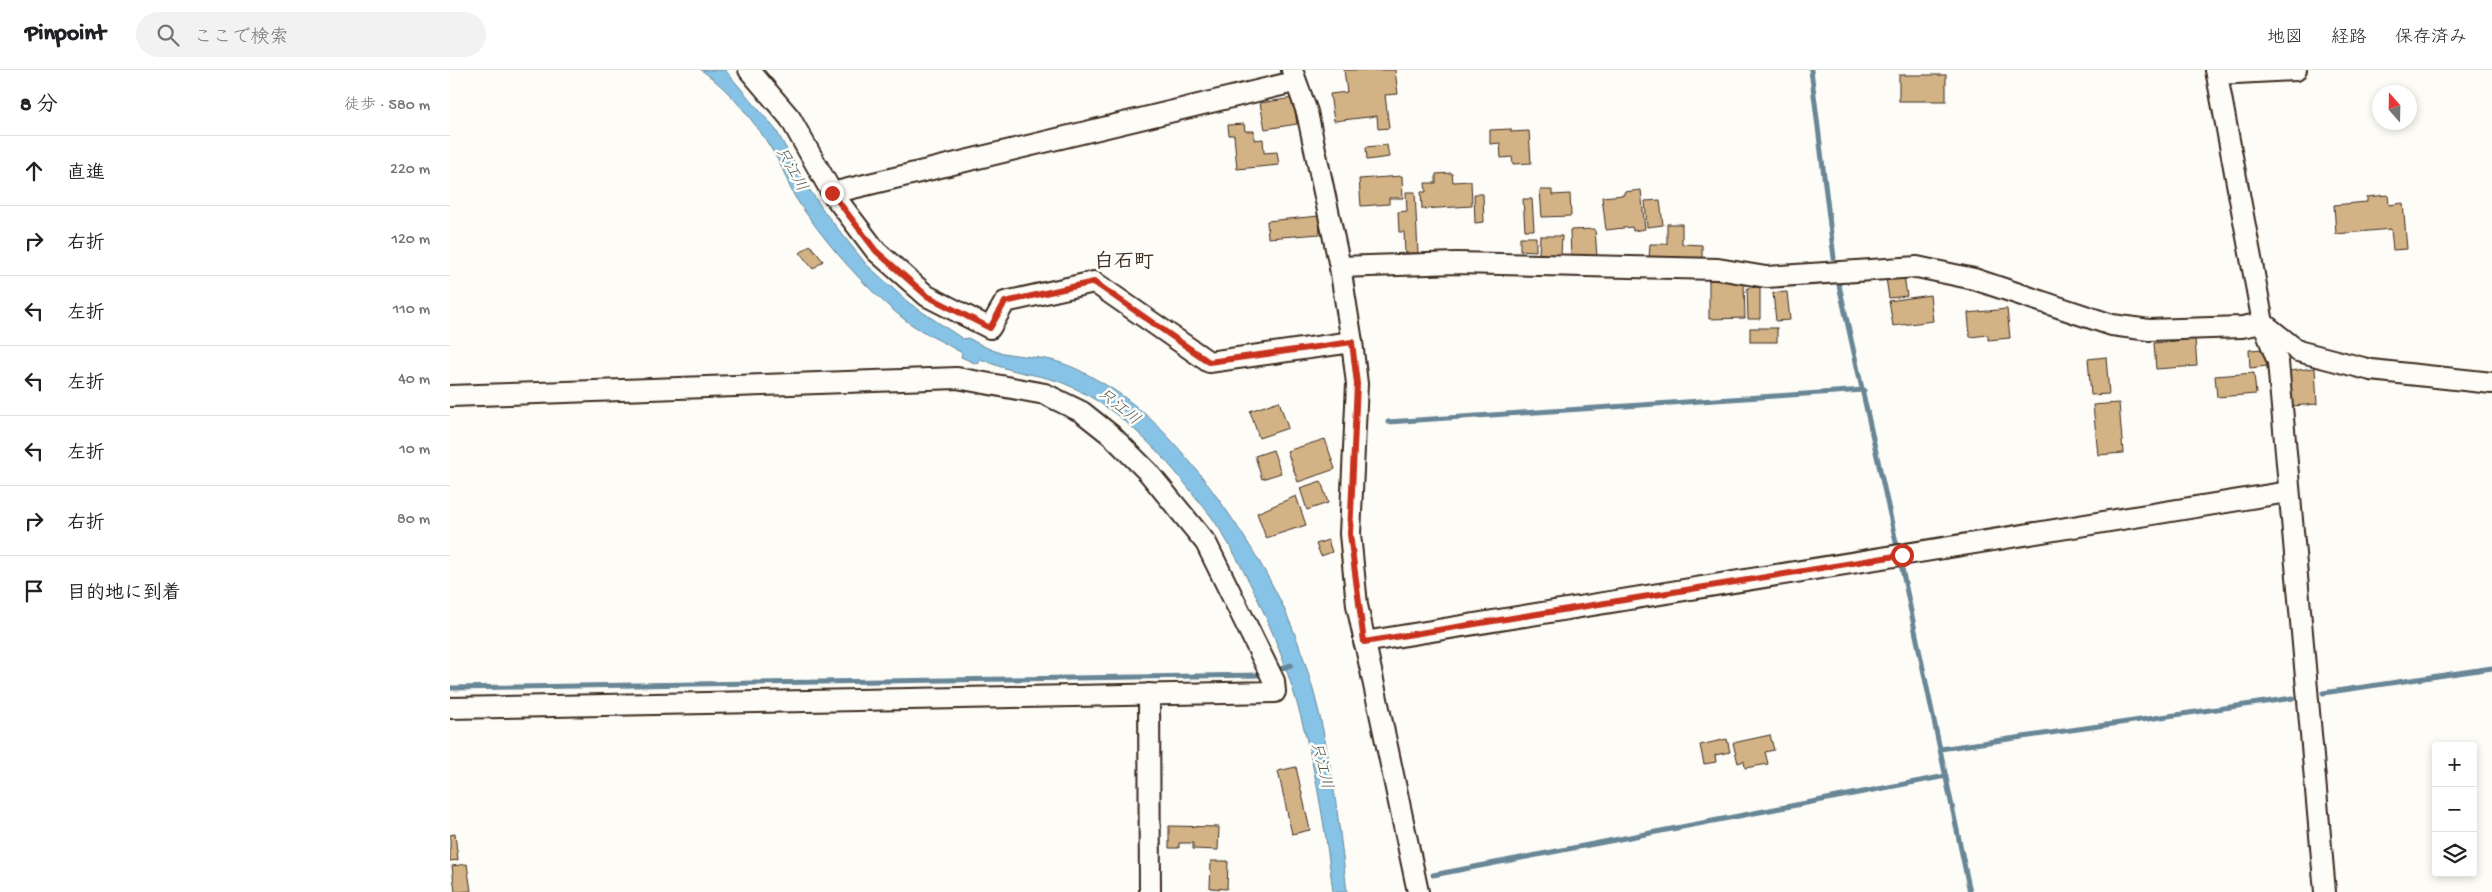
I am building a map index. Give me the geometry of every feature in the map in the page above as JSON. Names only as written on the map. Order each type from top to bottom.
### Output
[{"type":"street","points":[[749,70],[790,118],[832,193],[876,251],[927,296],[990,328],[1005,302],[1094,282],[1209,362],[1352,342]]},
{"type":"street","points":[[2296,70],[2216,72],[2263,323],[2278,362],[2288,492],[2325,892]]},
{"type":"street","points":[[832,193],[1293,76],[1307,112],[1340,267],[1352,342],[1357,384],[1350,534],[1364,642],[1418,892]]},
{"type":"street","points":[[1340,267],[1457,263],[1505,264],[1718,269],[1766,277],[1917,267],[1974,279],[2112,325],[2149,330],[2242,327],[2263,323],[2298,351],[2371,370],[2492,383]]},
{"type":"street","points":[[450,396],[957,378],[1044,394],[1082,412],[1111,435],[1148,472],[1206,543],[1274,681],[1275,692],[450,708]]},
{"type":"street","points":[[1364,642],[2288,492]]},
{"type":"street","points":[[1149,694],[1150,892]]},
{"type":"water","name":"只江川","points":[[701,70],[725,70],[776,130],[807,186],[826,214],[866,264],[909,303],[963,339],[968,338],[1002,353],[1057,362],[1088,374],[1114,390],[1143,412],[1180,450],[1203,478],[1256,556],[1283,606],[1297,640],[1309,675],[1326,746],[1333,782],[1347,892],[1333,892],[1319,795],[1309,749],[1297,703],[1282,659],[1265,615],[1244,571],[1208,512],[1162,457],[1134,429],[1104,405],[1055,380],[1005,368],[980,359],[977,364],[961,357],[962,353],[914,326],[885,303],[843,260],[818,229],[795,197],[781,166],[766,140],[746,114],[724,89]]},
{"type":"building","points":[[1344,70],[1395,70],[1398,94],[1385,95],[1389,128],[1378,129],[1377,116],[1334,121],[1330,94],[1347,92]]},
{"type":"building","points":[[1899,75],[1946,75],[1946,101],[1899,101]]},
{"type":"building","points":[[1293,98],[1297,124],[1265,129],[1260,103]]},
{"type":"building","points":[[1244,124],[1245,131],[1254,131],[1254,140],[1263,139],[1264,153],[1277,152],[1279,165],[1237,169],[1234,135],[1229,135],[1228,125]]},
{"type":"building","points":[[1511,129],[1511,132],[1529,131],[1531,163],[1513,164],[1512,157],[1501,158],[1500,143],[1490,144],[1490,130]]},
{"type":"building","points":[[1387,145],[1389,157],[1367,160],[1366,147]]},
{"type":"building","points":[[1452,173],[1453,182],[1471,181],[1472,206],[1422,209],[1421,192],[1426,192],[1425,183],[1436,183],[1436,174]]},
{"type":"building","points":[[1402,176],[1403,198],[1389,198],[1389,204],[1361,206],[1359,179]]},
{"type":"building","points":[[1540,190],[1552,190],[1552,195],[1570,194],[1571,216],[1542,217]]},
{"type":"building","points":[[1641,190],[1645,229],[1633,231],[1632,227],[1606,230],[1602,197],[1624,195],[1624,192]]},
{"type":"building","points":[[1406,192],[1415,192],[1418,253],[1405,253],[1404,232],[1399,232],[1398,212],[1407,211]]},
{"type":"building","points":[[1474,194],[1483,194],[1484,222],[1475,223]]},
{"type":"building","points":[[2388,195],[2389,205],[2403,203],[2407,249],[2393,250],[2391,229],[2336,234],[2334,205],[2367,202],[2367,197]]},
{"type":"building","points":[[1523,199],[1532,199],[1534,230],[1525,230]]},
{"type":"building","points":[[1660,200],[1663,225],[1647,227],[1645,201]]},
{"type":"building","points":[[1319,216],[1320,234],[1268,238],[1267,221]]},
{"type":"building","points":[[1667,224],[1682,224],[1682,244],[1702,245],[1702,261],[1649,260],[1650,244],[1667,244]]},
{"type":"building","points":[[1595,229],[1597,257],[1571,258],[1570,230]]},
{"type":"building","points":[[1540,236],[1562,236],[1561,255],[1539,254]]},
{"type":"building","points":[[1520,237],[1536,237],[1536,251],[1520,250]]},
{"type":"building","points":[[810,245],[823,261],[813,269],[800,253]]},
{"type":"building","points":[[1904,276],[1907,296],[1889,298],[1886,278]]},
{"type":"building","points":[[1709,280],[1744,283],[1745,318],[1709,319]]},
{"type":"building","points":[[1760,287],[1760,319],[1748,319],[1747,288]]},
{"type":"building","points":[[1787,292],[1790,320],[1776,321],[1773,293]]},
{"type":"building","points":[[1930,295],[1933,321],[1893,326],[1889,301]]},
{"type":"building","points":[[2007,309],[2010,338],[1988,340],[1988,335],[1970,337],[1968,313]]},
{"type":"building","points":[[1750,328],[1777,328],[1777,342],[1750,342]]},
{"type":"building","points":[[2195,339],[2197,366],[2156,369],[2154,343]]},
{"type":"building","points":[[2265,349],[2267,366],[2250,368],[2249,350]]},
{"type":"building","points":[[2106,357],[2109,394],[2091,395],[2088,359]]},
{"type":"building","points":[[2315,368],[2317,404],[2292,406],[2289,371]]},
{"type":"building","points":[[2254,373],[2256,394],[2217,397],[2215,376]]},
{"type":"building","points":[[1279,401],[1288,428],[1259,438],[1250,411]]},
{"type":"building","points":[[2119,403],[2123,453],[2098,455],[2093,405]]},
{"type":"building","points":[[1325,439],[1335,469],[1298,482],[1287,451]]},
{"type":"building","points":[[1273,450],[1281,473],[1262,479],[1255,456]]},
{"type":"building","points":[[1321,481],[1328,503],[1307,510],[1300,488]]},
{"type":"building","points":[[1296,496],[1306,525],[1266,538],[1257,513]]},
{"type":"building","points":[[1328,540],[1332,552],[1321,556],[1316,544]]},
{"type":"building","points":[[1770,735],[1774,750],[1765,752],[1768,764],[1745,768],[1744,761],[1738,763],[1733,743]]},
{"type":"building","points":[[1727,739],[1730,752],[1715,755],[1716,762],[1704,764],[1700,745]]},
{"type":"building","points":[[1296,767],[1310,830],[1292,834],[1278,771]]},
{"type":"building","points":[[1169,826],[1219,827],[1218,850],[1193,849],[1193,843],[1179,843],[1179,848],[1169,848]]},
{"type":"building","points":[[455,834],[458,860],[450,861],[450,835]]},
{"type":"building","points":[[1211,861],[1228,861],[1227,889],[1210,888]]},
{"type":"building","points":[[467,864],[471,891],[455,892],[452,866]]},
{"type":"waterway","points":[[1811,70],[1834,258]]},
{"type":"waterway","points":[[1839,285],[1898,551]]},
{"type":"waterway","points":[[1388,422],[1864,390]]},
{"type":"waterway","points":[[1900,559],[1970,892]]},
{"type":"waterway","points":[[1280,669],[1291,665]]},
{"type":"waterway","points":[[2323,693],[2492,668]]},
{"type":"waterway","points":[[450,688],[1261,675]]},
{"type":"waterway","points":[[1940,749],[2293,698]]},
{"type":"waterway","points":[[1433,875],[1946,776]]},
{"type":"district","name":"白石町","points":[[1124,263]]},
{"type":"route","points":[[832,193],[876,251],[927,296],[990,328],[1005,302],[1094,282],[1209,362],[1352,342],[1357,384],[1350,534],[1357,605],[1364,642],[1902,555]]}]
